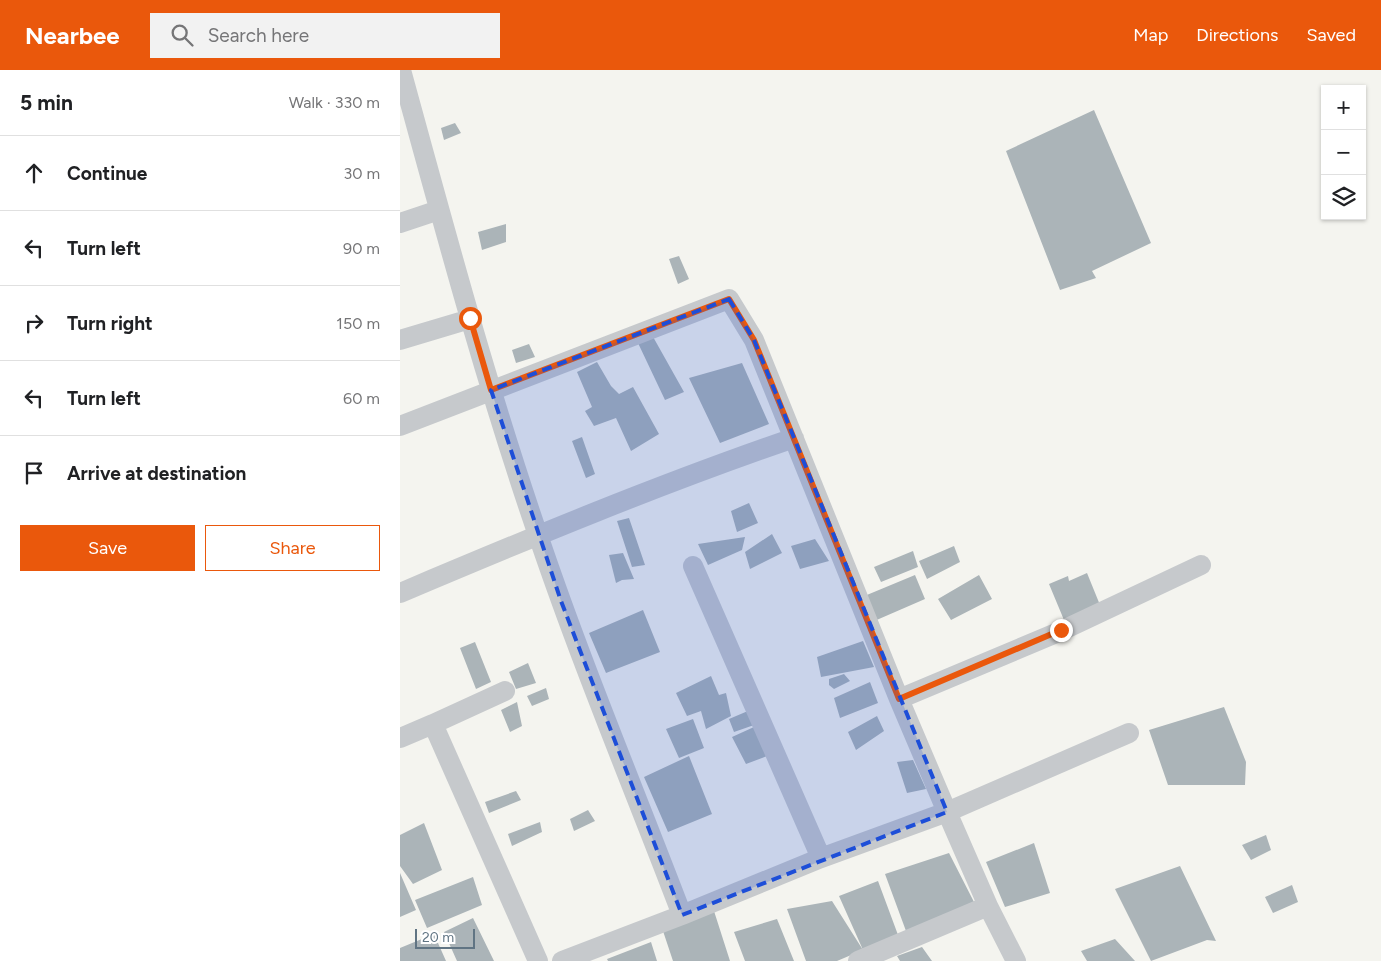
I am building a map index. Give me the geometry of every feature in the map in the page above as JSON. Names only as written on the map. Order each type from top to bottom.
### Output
[{"type":"street","points":[[401,70],[404,100],[439,210],[491,390],[538,535],[561,601],[682,915]]},
{"type":"street","points":[[400,223],[439,210]]},
{"type":"street","points":[[400,426],[729,299],[754,340],[899,699],[988,906],[1016,961]]},
{"type":"street","points":[[400,340],[470,318]]},
{"type":"street","points":[[400,593],[675,480],[794,438]]},
{"type":"street","points":[[899,699],[1061,630],[1201,565]]},
{"type":"street","points":[[693,566],[821,858]]},
{"type":"street","points":[[400,738],[505,691]]},
{"type":"street","points":[[433,724],[538,961]]},
{"type":"street","points":[[562,961],[682,915],[821,858],[947,812],[1129,732]]},
{"type":"street","points":[[858,961],[988,906]]},
{"type":"highlighted area","points":[[729,299],[754,340],[947,812],[682,915],[561,601],[491,390]]},
{"type":"building","points":[[1094,110],[1151,243],[1092,271],[1096,278],[1060,290],[1006,151]]},
{"type":"building","points":[[455,123],[461,133],[444,140],[441,128]]},
{"type":"building","points":[[506,224],[506,242],[482,250],[478,232]]},
{"type":"building","points":[[679,256],[689,279],[678,284],[669,259]]},
{"type":"building","points":[[652,335],[684,392],[665,400],[638,343]]},
{"type":"building","points":[[529,344],[535,357],[516,363],[512,350]]},
{"type":"building","points":[[597,362],[611,386],[619,394],[633,387],[659,434],[631,451],[616,418],[594,426],[585,411],[592,407],[577,372]]},
{"type":"building","points":[[742,363],[769,424],[720,443],[689,378]]},
{"type":"building","points":[[582,437],[595,474],[586,478],[572,441]]},
{"type":"building","points":[[749,503],[758,523],[737,532],[731,511]]},
{"type":"building","points":[[629,518],[645,565],[632,567],[617,521]]},
{"type":"building","points":[[772,534],[782,553],[750,569],[745,552]]},
{"type":"building","points":[[745,537],[742,550],[708,565],[698,544]]},
{"type":"building","points":[[815,539],[829,561],[800,569],[791,546]]},
{"type":"building","points":[[954,546],[960,562],[927,579],[919,561]]},
{"type":"building","points":[[913,551],[918,567],[881,582],[874,567]]},
{"type":"building","points":[[623,553],[634,579],[622,580],[616,583],[609,555]]},
{"type":"building","points":[[1087,573],[1100,605],[1064,620],[1049,584],[1068,576],[1069,581]]},
{"type":"building","points":[[915,575],[925,599],[872,622],[862,597]]},
{"type":"building","points":[[979,575],[992,599],[951,620],[938,599]]},
{"type":"building","points":[[643,610],[660,652],[606,673],[589,633]]},
{"type":"building","points":[[863,641],[874,667],[821,677],[817,657]]},
{"type":"building","points":[[475,642],[491,682],[476,689],[460,648]]},
{"type":"building","points":[[528,663],[536,683],[516,689],[509,672]]},
{"type":"building","points":[[844,674],[850,681],[834,689],[829,685],[829,679]]},
{"type":"building","points":[[711,676],[719,695],[726,693],[731,716],[706,729],[701,711],[687,716],[676,693]]},
{"type":"building","points":[[870,682],[878,703],[840,718],[834,698]]},
{"type":"building","points":[[546,688],[549,699],[532,706],[527,696]]},
{"type":"building","points":[[517,702],[522,726],[510,732],[501,710]]},
{"type":"building","points":[[1224,707],[1246,762],[1245,785],[1168,785],[1149,730]]},
{"type":"building","points":[[755,708],[757,724],[734,732],[729,719]]},
{"type":"building","points":[[877,716],[884,731],[856,750],[848,732]]},
{"type":"building","points":[[693,719],[704,748],[679,758],[666,729]]},
{"type":"building","points":[[754,727],[767,756],[746,764],[732,737]]},
{"type":"building","points":[[689,756],[712,814],[668,832],[644,777]]},
{"type":"building","points":[[913,760],[926,789],[907,793],[897,762]]},
{"type":"building","points":[[516,791],[521,800],[489,813],[485,802]]},
{"type":"building","points":[[588,810],[595,821],[574,831],[570,819]]},
{"type":"building","points":[[540,822],[542,832],[512,846],[508,834]]},
{"type":"building","points":[[424,823],[442,870],[413,884],[400,866],[400,835]]},
{"type":"building","points":[[1266,835],[1271,850],[1251,860],[1242,845]]},
{"type":"building","points":[[1034,843],[1050,893],[1005,907],[986,862]]},
{"type":"building","points":[[949,853],[974,902],[906,931],[885,874]]},
{"type":"building","points":[[1180,866],[1216,941],[1207,940],[1151,961],[1115,889]]},
{"type":"building","points":[[400,873],[416,910],[400,917]]},
{"type":"building","points":[[473,877],[482,905],[427,928],[415,900]]},
{"type":"building","points":[[878,881],[901,943],[863,950],[839,896]]},
{"type":"building","points":[[1292,885],[1298,902],[1273,913],[1265,897]]},
{"type":"building","points":[[832,901],[863,950],[837,961],[806,961],[787,909]]},
{"type":"building","points":[[714,911],[730,961],[673,961],[663,931]]},
{"type":"building","points":[[473,918],[494,961],[457,961],[444,932]]},
{"type":"building","points":[[777,919],[794,961],[745,961],[734,932]]},
{"type":"building","points":[[434,934],[446,961],[400,961],[400,948]]},
{"type":"building","points":[[1115,939],[1135,961],[1087,961],[1081,951]]},
{"type":"building","points":[[651,942],[657,961],[608,961],[607,959]]},
{"type":"building","points":[[922,947],[932,961],[900,961],[897,956]]},
{"type":"route","points":[[470,318],[491,390],[729,299],[754,340],[899,699],[1061,630]]}]
